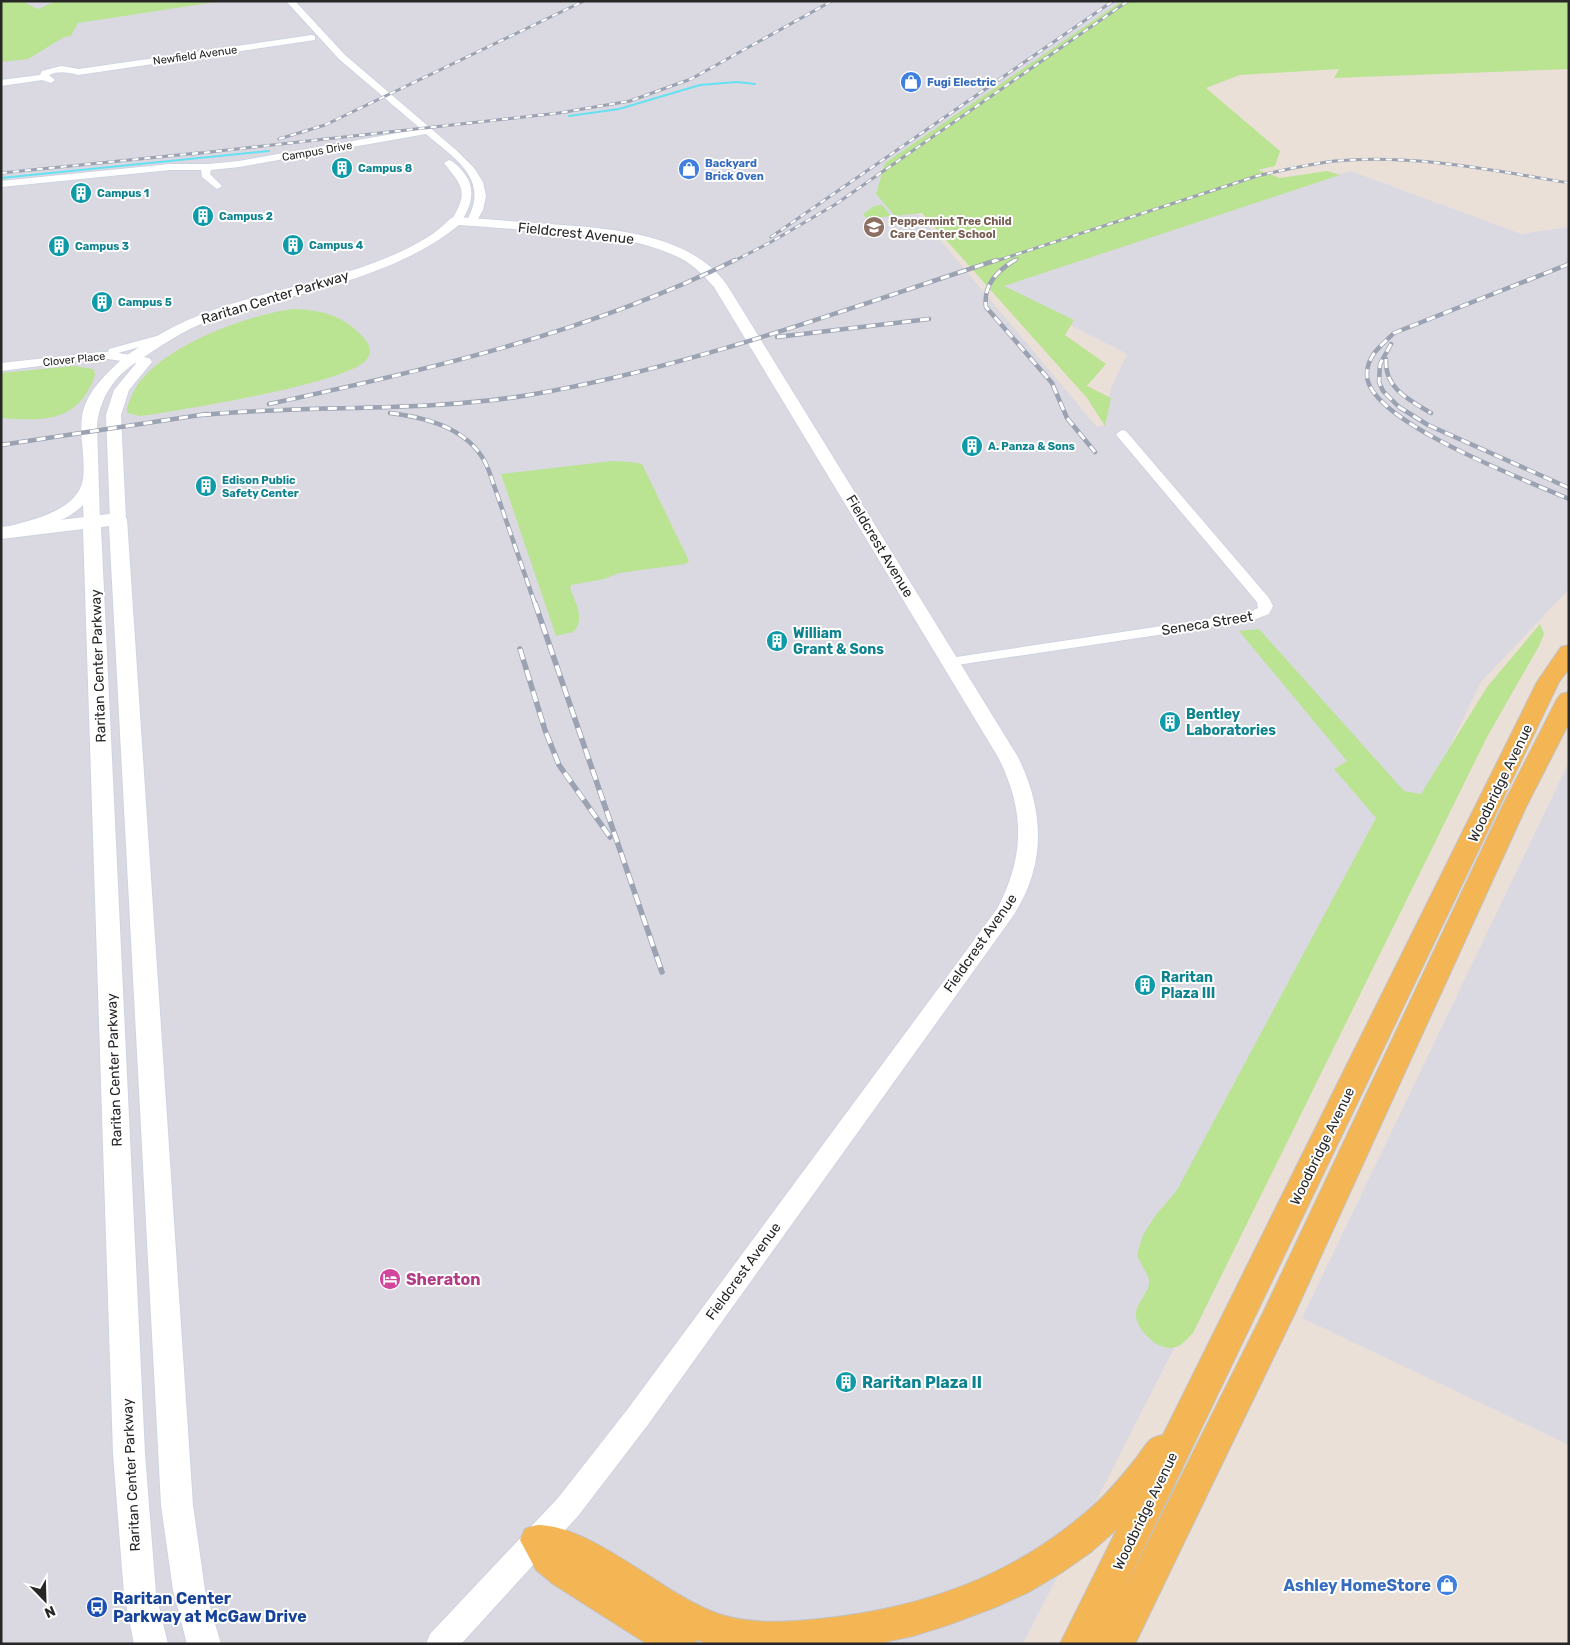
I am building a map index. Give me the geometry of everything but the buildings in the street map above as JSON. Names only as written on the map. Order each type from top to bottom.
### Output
[{"type":"main road","points":[[1,533],[118,519]]},
{"type":"main road","name":"Raritan Center Parkway","points":[[118,519],[177,1505],[198,1642]]},
{"type":"main road","name":"Raritan Center Parkway","points":[[92,522],[129,1454],[140,1594],[151,1644]]},
{"type":"main road","name":"Woodbridge Avenue","points":[[1079,1644],[1548,682],[1569,652]]},
{"type":"main road","name":"Woodbridge Avenue","points":[[1116,1644],[1279,1313],[1514,806],[1569,699]]},
{"type":"main road","points":[[538,1540],[572,1549],[691,1621],[736,1636],[781,1640],[910,1621],[959,1606],[995,1591],[1032,1572],[1080,1540],[1131,1491],[1173,1435],[1210,1377]]},
{"type":"main road","points":[[538,1540],[549,1559],[566,1573],[679,1644]]},
{"type":"main road","points":[[1121,1644],[1147,1582]]},
{"type":"street","name":"Raritan Center Parkway","points":[[92,522],[90,415],[95,399],[109,379],[140,359],[188,334],[231,316],[410,263],[444,246],[462,232],[468,191],[465,181],[455,169],[416,133],[331,58],[279,1]]},
{"type":"street","name":"Raritan Center Parkway","points":[[118,519],[113,424],[114,409],[123,386],[140,359],[166,336],[230,309],[395,260],[463,222],[481,199],[477,179],[463,161],[342,57],[290,1]]},
{"type":"street","name":"Newfield Avenue","points":[[43,77],[45,73],[56,70],[70,69],[78,72],[312,38]]},
{"type":"street","name":"Newfield Avenue","points":[[1,83],[43,77],[64,80],[75,76],[78,72]]},
{"type":"street","name":"Campus Drive","points":[[1,184],[170,167],[206,167],[264,160],[428,131]]},
{"type":"street","points":[[206,167],[204,175],[217,186]]},
{"type":"street","name":"Fieldcrest Avenue","points":[[441,1644],[568,1507],[637,1418],[1002,917],[1015,894],[1026,864],[1029,843],[1028,812],[1024,791],[1012,764],[715,278],[706,269],[677,252],[633,238],[595,232],[463,222]]},
{"type":"street","points":[[81,357],[138,346],[166,336]]},
{"type":"street","name":"Clover Place","points":[[1,367],[106,355],[140,359]]},
{"type":"street","points":[[28,364],[106,362],[110,366],[109,379]]},
{"type":"street","name":"Seneca Street","points":[[950,662],[1251,617],[1264,611],[1266,606],[1264,602],[1122,434]]},
{"type":"street","points":[[1,533],[42,522],[65,512],[84,496],[91,479]]},
{"type":"shaded area","points":[[1,1],[1139,1],[889,179],[1097,427],[1105,425],[1111,388],[1127,354],[997,288],[1351,171],[1521,234],[1569,227],[1569,589],[1481,682],[1430,788],[1456,796],[1023,1644],[1,1644]]},
{"type":"shaded area","points":[[1569,762],[1569,1445],[1302,1318]]},
{"type":"green space","points":[[1,1],[21,1],[38,9],[56,1],[222,1],[78,23],[71,36],[64,37],[28,59],[1,62]]},
{"type":"green space","points":[[1122,1],[1569,1],[1569,69],[1334,78],[1339,69],[1240,75],[1206,88],[1280,151],[1275,166],[1258,170],[1280,178],[1327,171],[1340,175],[1004,286],[1074,320],[1065,335],[1106,364],[1087,386],[1111,398],[1105,426],[1087,398],[922,213],[895,216],[876,194],[885,163]]},
{"type":"green space","points":[[882,205],[891,216],[867,219],[863,214],[874,206]]},
{"type":"green space","points":[[294,309],[328,314],[350,325],[368,344],[370,351],[367,359],[354,368],[332,377],[268,393],[155,414],[140,416],[127,413],[132,395],[143,378],[159,363],[179,349],[228,326],[275,312]]},
{"type":"green space","points":[[74,366],[93,369],[95,373],[86,394],[69,411],[48,418],[1,418],[1,373]]},
{"type":"green space","points":[[612,461],[642,464],[689,561],[685,564],[619,573],[604,579],[571,585],[570,588],[577,605],[579,622],[573,632],[556,636],[501,474]]},
{"type":"green space","points":[[1540,624],[1544,634],[1539,646],[1487,737],[1193,1333],[1178,1346],[1171,1348],[1158,1345],[1142,1330],[1136,1318],[1137,1308],[1149,1283],[1149,1279],[1137,1255],[1143,1235],[1155,1216],[1177,1190],[1376,818],[1334,769],[1347,761],[1239,631],[1259,629],[1404,791],[1421,794],[1487,687]]},
{"type":"waterway","points":[[569,116],[619,109],[700,85],[737,82],[755,84]]},
{"type":"waterway","points":[[1,178],[269,151]]},
{"type":"railway","points":[[279,139],[325,125],[584,1]]},
{"type":"railway","points":[[192,154],[559,113],[630,101],[691,79],[832,1]]},
{"type":"railway","points":[[771,237],[1113,1]]},
{"type":"railway","points":[[732,262],[771,242],[836,204],[1128,1]]},
{"type":"railway","points":[[1,173],[198,153]]},
{"type":"railway","points":[[993,262],[1257,176],[1325,162],[1364,159],[1423,161],[1482,168],[1569,183]]},
{"type":"railway","points":[[1013,262],[1017,259]]},
{"type":"railway","points":[[269,404],[448,363],[565,329],[623,309],[735,260]]},
{"type":"railway","points":[[202,415],[448,404],[529,395],[648,370],[706,354],[823,318],[997,260]]},
{"type":"railway","points":[[1015,260],[1002,269],[989,285],[986,307],[1052,383],[1067,418],[1095,452]]},
{"type":"railway","points":[[1569,264],[1394,333],[1373,355],[1367,373],[1373,391],[1392,410],[1419,429],[1487,464],[1569,499]]},
{"type":"railway","points":[[777,337],[929,319]]},
{"type":"railway","points":[[1391,344],[1380,364],[1379,382],[1383,391],[1399,407],[1428,425],[1569,488]]},
{"type":"railway","points":[[1386,359],[1386,369],[1394,385],[1407,398],[1431,413]]},
{"type":"railway","points":[[390,413],[420,418],[449,428],[473,445],[489,471],[535,604]]},
{"type":"railway","points":[[1,445],[207,414]]},
{"type":"railway","points":[[535,603],[662,972]]},
{"type":"railway","points":[[520,649],[545,730],[559,765],[610,837]]},
{"type":"place","name":"Fugi Electric","points":[[911,82]]},
{"type":"place","name":"Campus 8","points":[[342,168]]},
{"type":"place","name":"Backyard Brick Oven","points":[[689,169]]},
{"type":"place","name":"Campus 1","points":[[81,193]]},
{"type":"place","name":"Campus 2","points":[[203,216]]},
{"type":"place","name":"Peppermint Tree Child Care Center School","points":[[874,227]]},
{"type":"place","name":"Campus 4","points":[[293,245]]},
{"type":"place","name":"Campus 3","points":[[59,246]]},
{"type":"place","name":"Campus 5","points":[[102,302]]},
{"type":"place","name":"A. Panza & Sons","points":[[972,446]]},
{"type":"place","name":"Edison Public Safety Center","points":[[206,486]]},
{"type":"place","name":"William Grant & Sons","points":[[777,641]]},
{"type":"place","name":"Bentley Laboratories","points":[[1170,722]]},
{"type":"place","name":"Raritan Plaza III","points":[[1145,985]]},
{"type":"place","name":"Sheraton","points":[[390,1279]]},
{"type":"place","name":"Raritan Plaza II","points":[[846,1382]]},
{"type":"place","name":"Ashley HomeStore","points":[[1447,1585]]},
{"type":"place","name":"Raritan Center Parkway at McGaw Drive","points":[[97,1607]]}]
